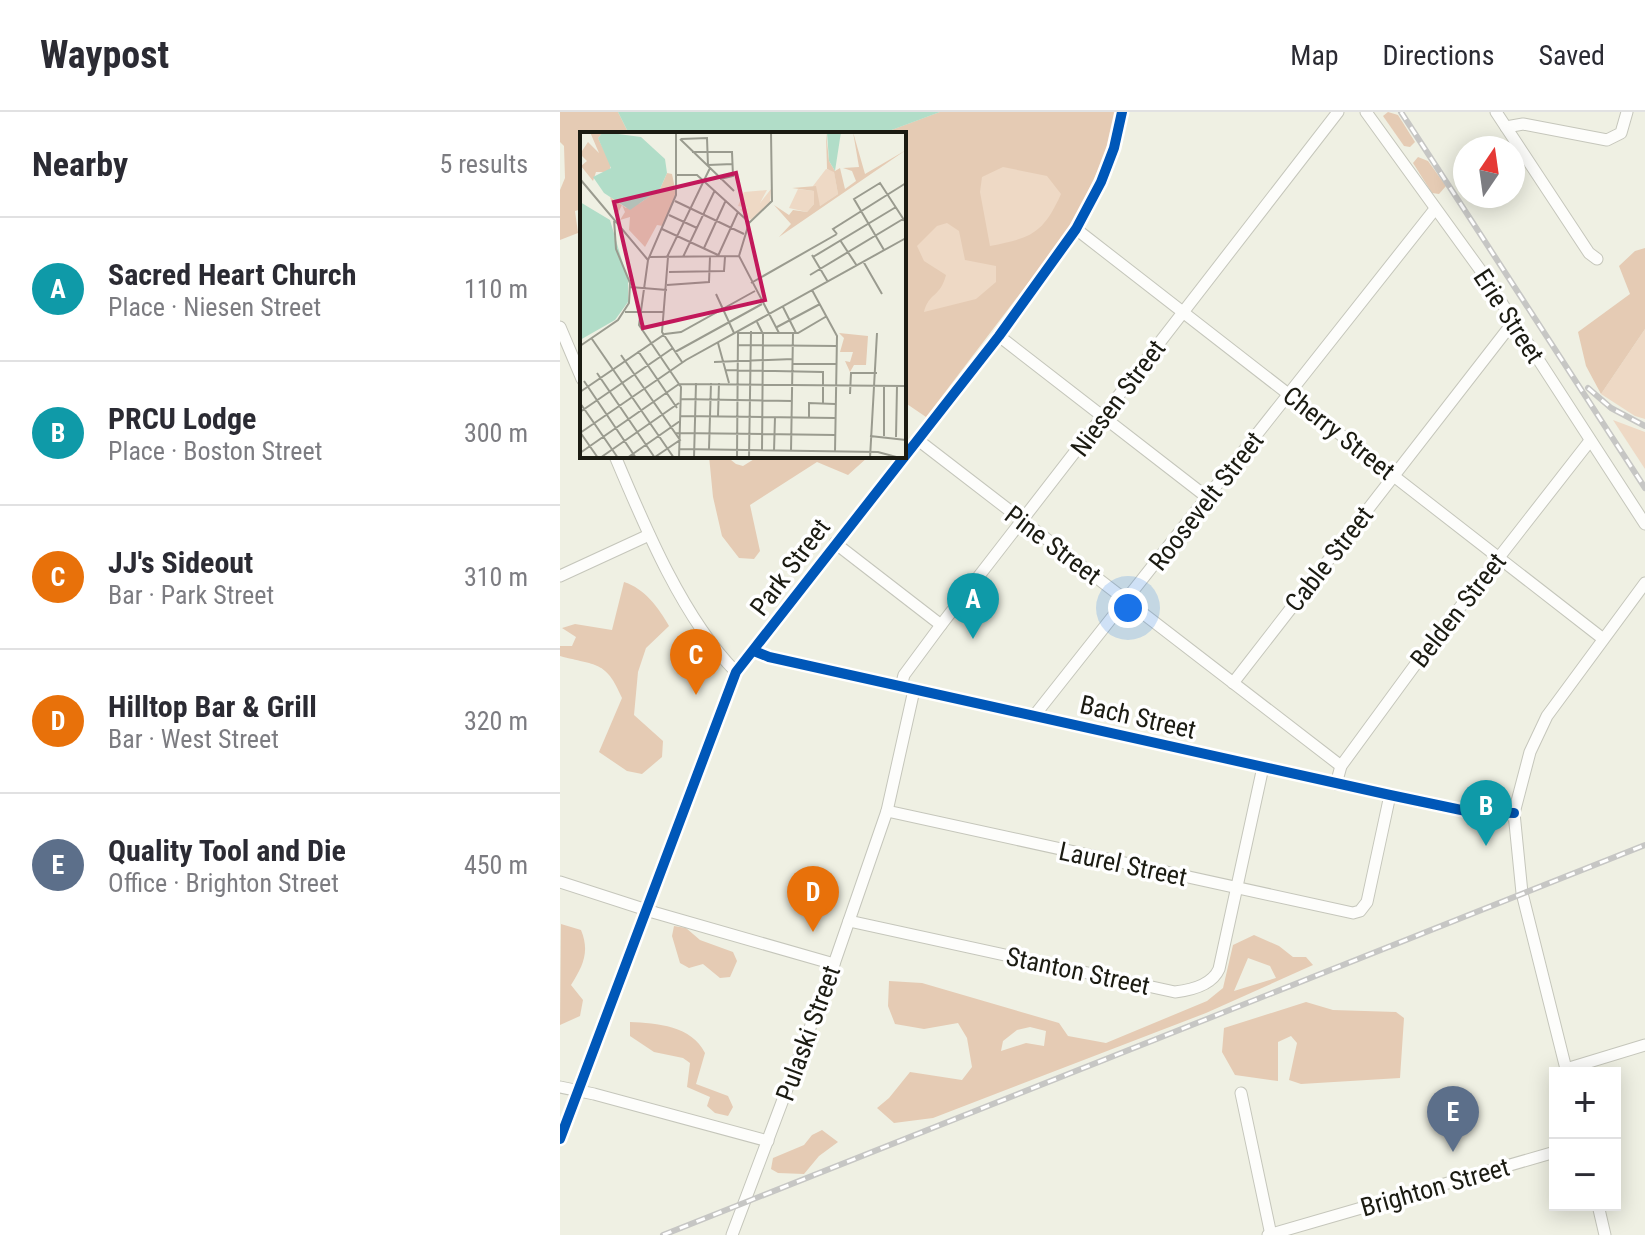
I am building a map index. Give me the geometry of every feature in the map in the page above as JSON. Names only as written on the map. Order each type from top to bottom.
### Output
[{"type":"street","name":"Park Street","points":[[906,455],[999,336],[1076,229],[1101,182],[1114,148],[1122,112]]},
{"type":"street","name":"Niesen Street","points":[[901,686],[904,675],[941,625],[1338,112]]},
{"type":"street","name":"Erie Street","points":[[1366,112],[1514,321],[1589,442],[1645,524]]},
{"type":"street","points":[[1496,112],[1589,253],[1597,259]]},
{"type":"street","points":[[1506,127],[1523,124],[1607,140],[1619,136],[1627,112]]},
{"type":"street","name":"Roosevelt Street","points":[[1034,716],[1435,209]]},
{"type":"street","name":"Cherry Street","points":[[1076,229],[1602,638]]},
{"type":"street","name":"Cable Street","points":[[1233,683],[1514,321]]},
{"type":"street","points":[[560,327],[580,374]]},
{"type":"street","points":[[999,336],[1208,498]]},
{"type":"street","name":"Pine Street","points":[[918,440],[1341,766]]},
{"type":"street","name":"Belden Street","points":[[1336,784],[1341,766],[1589,442]]},
{"type":"street","points":[[616,458],[649,535],[708,636],[736,672]]},
{"type":"street","name":"Park Street","points":[[560,1139],[736,672],[903,458]]},
{"type":"street","points":[[560,576],[649,535]]},
{"type":"street","points":[[835,543],[941,625]]},
{"type":"street","points":[[1565,1067],[1536,944],[1532,909],[1518,859],[1514,813],[1530,752],[1547,716],[1645,583]]},
{"type":"street","name":"Bach Street","points":[[754,651],[763,656],[1336,784],[1466,811],[1514,813]]},
{"type":"street","name":"Pulaski Street","points":[[732,1235],[834,964],[887,811],[914,690]]},
{"type":"street","points":[[1237,889],[1263,767]]},
{"type":"street","name":"Laurel Street","points":[[887,811],[1345,912],[1360,911],[1367,902],[1390,795]]},
{"type":"street","points":[[560,882],[834,964]]},
{"type":"street","name":"Stanton Street","points":[[849,921],[1180,992],[1215,977],[1237,889]]},
{"type":"street","points":[[1578,1067],[1645,1045]]},
{"type":"street","points":[[560,1087],[768,1141]]},
{"type":"street","points":[[1241,1093],[1270,1235]]},
{"type":"street","name":"Brighton Street","points":[[1270,1235],[1549,1154]]},
{"type":"street","points":[[1599,1211],[1605,1235]]},
{"type":"shaded area","points":[[560,112],[618,112],[628,132],[580,132],[580,210],[575,211],[578,233],[560,240],[560,190],[565,178],[564,146],[560,142]]},
{"type":"shaded area","points":[[618,112],[940,112],[886,132],[628,132]]},
{"type":"shaded area","points":[[940,112],[1116,112],[1104,157],[1072,225],[926,417],[906,132],[886,132]]},
{"type":"shaded area","points":[[940,112],[1114,112],[1104,157],[1072,225],[926,417],[906,403],[906,132],[886,132]],"holes":[[[1003,167],[1047,176],[1061,194],[1048,218],[1026,237],[990,246],[980,192],[982,177]],[[947,223],[959,231],[965,260],[996,266],[996,282],[976,299],[924,312],[946,275],[924,261],[917,246],[937,226]]]},
{"type":"shaded area","points":[[1388,112],[1398,115],[1415,142],[1410,147],[1404,146],[1383,116]]},
{"type":"shaded area","points":[[1418,157],[1428,161],[1446,186],[1439,194],[1432,193],[1413,163]]},
{"type":"shaded area","points":[[1645,248],[1645,329],[1601,394],[1586,366],[1578,332],[1630,294],[1619,266],[1635,251]]},
{"type":"shaded area","points":[[1645,329],[1645,419],[1601,394]]},
{"type":"shaded area","points":[[1613,420],[1645,432],[1645,469]]},
{"type":"shaded area","points":[[709,458],[728,458],[743,466],[756,458],[867,458],[848,475],[817,462],[750,505],[760,551],[754,559],[739,558],[722,536],[713,497]]},
{"type":"shaded area","points":[[624,582],[650,600],[669,626],[646,648],[638,672],[634,715],[663,741],[662,757],[642,774],[627,771],[599,752],[622,698],[611,677],[598,666],[560,656],[560,646],[572,646],[576,637],[562,628],[575,624],[612,630]]},
{"type":"shaded area","points":[[561,924],[581,930],[585,952],[571,985],[583,1000],[580,1016],[560,1025]]},
{"type":"shaded area","points":[[674,926],[686,928],[700,940],[733,952],[737,961],[730,977],[720,978],[703,964],[689,968],[680,963],[672,936]]},
{"type":"shaded area","points":[[1254,935],[1279,946],[1293,957],[1306,957],[1313,965],[1206,1013],[933,1118],[894,1123],[877,1108],[910,1072],[962,1080],[972,1067],[967,1038],[958,1023],[924,1029],[895,1024],[888,1006],[889,981],[922,983],[1059,1023],[1068,1036],[1106,1043],[1207,1001],[1223,988],[1233,945]],"holes":[[[1248,958],[1270,966],[1276,978],[1234,991]],[[1030,1027],[1046,1031],[1044,1046],[1026,1043],[1001,1051],[1003,1041],[1017,1030]]]},
{"type":"shaded area","points":[[1306,1002],[1333,1010],[1396,1012],[1404,1018],[1400,1078],[1301,1084],[1289,1080],[1297,1043],[1291,1036],[1278,1042],[1278,1081],[1235,1075],[1222,1052],[1224,1028]]},
{"type":"shaded area","points":[[630,1022],[673,1028],[692,1037],[705,1053],[696,1084],[728,1096],[733,1107],[728,1116],[715,1113],[707,1106],[710,1097],[687,1087],[690,1063],[683,1058],[654,1052],[630,1036]]},
{"type":"shaded area","points":[[822,1130],[838,1142],[819,1156],[804,1174],[778,1173],[771,1169],[773,1158],[804,1145],[812,1135]]},
{"type":"railway","points":[[1401,112],[1645,488]]},
{"type":"railway","points":[[1588,388],[1611,408],[1645,426]]},
{"type":"railway","points":[[663,1235],[1645,845]]},
{"type":"cycle path","points":[[906,455],[999,336],[1076,229],[1101,182],[1114,148],[1122,112]]},
{"type":"cycle path","points":[[560,1139],[736,672],[904,458]]},
{"type":"cycle path","points":[[754,651],[769,657],[1390,795],[1466,811],[1514,813]]},
{"type":"place","name":"Sacred Heart Church","points":[[973,639]]},
{"type":"place","name":"JJ's Sideout","points":[[696,695]]},
{"type":"place","name":"PRCU Lodge","points":[[1486,846]]},
{"type":"place","name":"Hilltop Bar & Grill","points":[[813,932]]},
{"type":"place","name":"Quality Tool and Die","points":[[1453,1152]]}]
